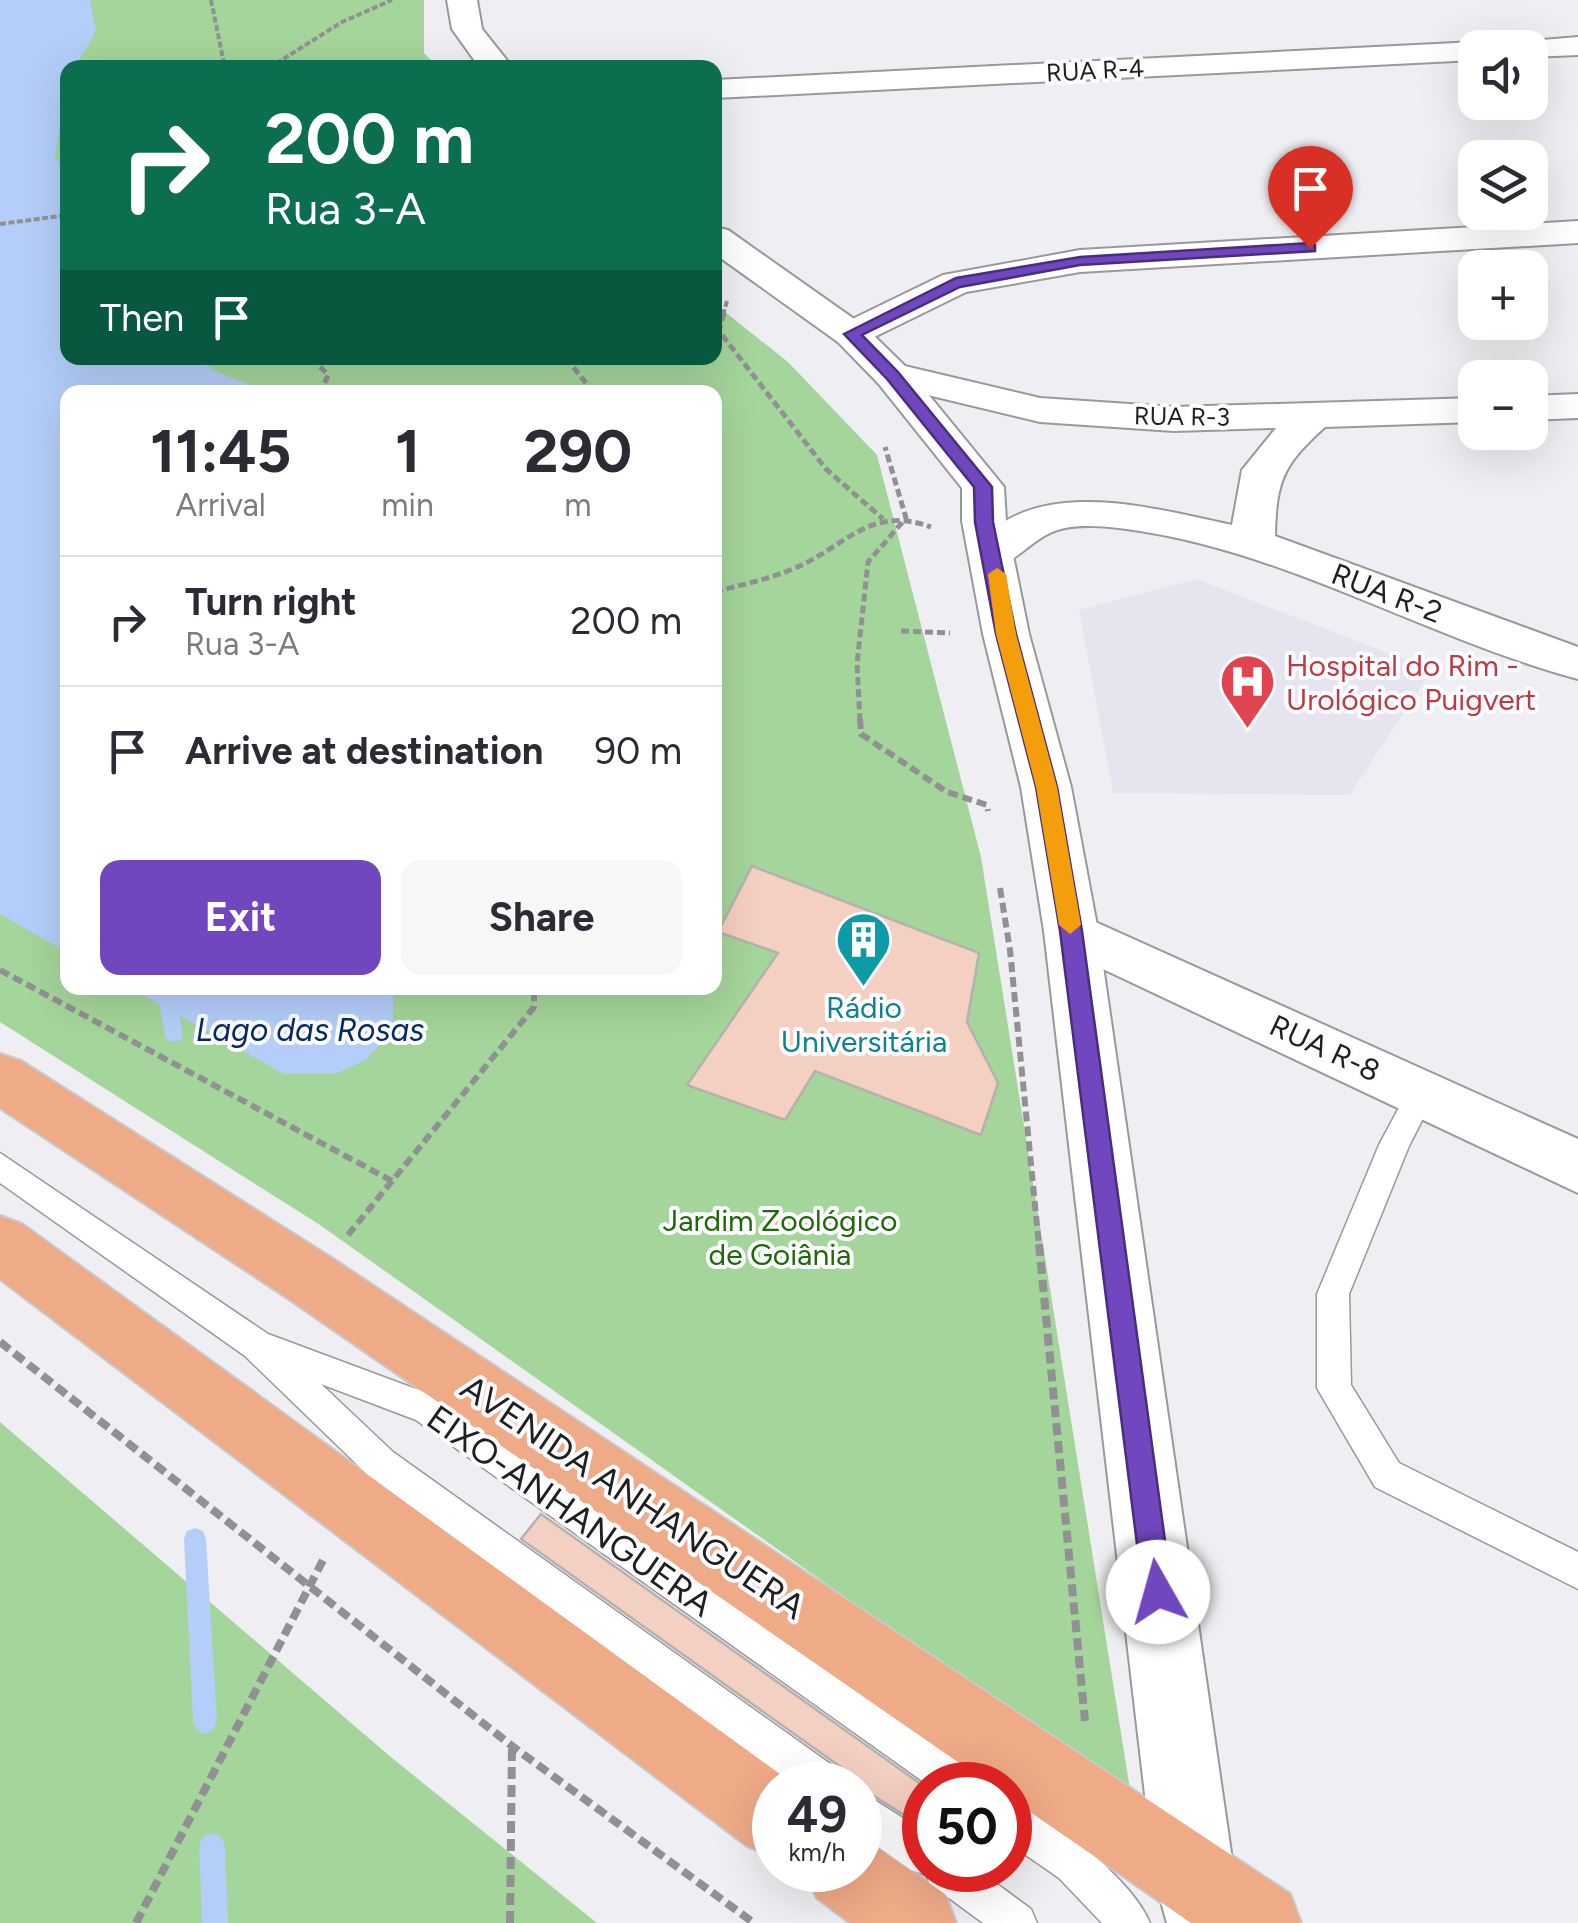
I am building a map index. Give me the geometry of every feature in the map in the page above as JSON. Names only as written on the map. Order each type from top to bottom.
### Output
[{"type":"main road","name":"AVENIDA ANHANGUERA","points":[[0,1078],[312,1279],[1094,1811],[1201,1902],[1261,1923]]},
{"type":"main road","points":[[0,1243],[752,1801]]},
{"type":"main road","points":[[874,1892],[916,1923]]},
{"type":"street","points":[[462,0],[460,11],[476,46],[490,60]]},
{"type":"street","points":[[1548,47],[1578,46]]},
{"type":"street","name":"RUA R-4","points":[[722,88],[1458,52]]},
{"type":"street","points":[[852,334],[956,283],[1080,261],[1578,232]]},
{"type":"street","points":[[722,243],[852,334],[892,375],[983,487],[984,522],[1006,634],[1046,787],[1071,931],[1201,1902]]},
{"type":"street","name":"RUA R-3","points":[[892,375],[1040,410],[1174,419],[1458,411]]},
{"type":"street","points":[[1548,407],[1578,406]]},
{"type":"street","points":[[1253,543],[1254,492],[1270,454],[1313,416]]},
{"type":"street","name":"RUA R-2","points":[[993,554],[1039,520],[1085,514],[1139,518],[1253,543],[1578,664]]},
{"type":"street","name":"RUA R-8","points":[[1071,931],[1578,1167]]},
{"type":"lane","points":[[1421,1093],[1394,1145],[1333,1294],[1334,1388],[1387,1474],[1578,1571]]},
{"type":"lane","name":"EIXO-ANHANGUERA","points":[[0,1166],[257,1346],[381,1464],[794,1762]]},
{"type":"lane","name":"EIXO-ANHANGUERA","points":[[257,1346],[428,1409],[928,1762]]},
{"type":"lane","points":[[1032,1835],[1073,1864],[1130,1923]]},
{"type":"lane","points":[[974,1892],[1017,1923]]},
{"type":"path","points":[[212,0],[223,60]]},
{"type":"path","points":[[282,60],[342,22],[392,0]]},
{"type":"path","points":[[0,224],[60,217]]},
{"type":"path","points":[[722,319],[728,295],[744,306]]},
{"type":"path","points":[[722,335],[826,469],[883,519]]},
{"type":"path","points":[[572,365],[587,385]]},
{"type":"path","points":[[884,445],[906,518]]},
{"type":"path","points":[[906,518],[868,562],[857,664],[862,734],[947,792],[988,805],[990,823]]},
{"type":"path","points":[[722,590],[792,570],[883,519],[906,518],[934,528]]},
{"type":"path","points":[[998,877],[1012,969],[1094,1811]]},
{"type":"path","points":[[0,970],[392,1182]]},
{"type":"path","points":[[312,1279],[534,1007],[534,995]]},
{"type":"path","points":[[0,1342],[512,1746],[754,1923]]},
{"type":"path","points":[[136,1923],[353,1503]]},
{"type":"path","points":[[510,1923],[512,1746]]},
{"type":"shaded area","name":"Hospital do Rim - Urológico Puigvert","points":[[1196,579],[1432,670],[1350,795],[1113,793],[1079,610]]},
{"type":"green space","name":"Jardim Zoológico de Goiânia","points":[[0,0],[424,0],[424,53],[431,60],[60,60],[60,365],[722,365],[722,310],[788,362],[877,455],[981,857],[1133,1808],[914,1646],[320,1225],[0,1022]]},
{"type":"green space","points":[[0,1422],[392,1758],[597,1923],[0,1923]]},
{"type":"water","points":[[0,0],[90,0],[96,31],[79,60],[60,60],[60,123],[55,158],[60,163],[60,365],[207,365],[250,385],[60,385],[60,948],[0,914]]},
{"type":"water","name":"Lago das Rosas","points":[[143,995],[393,995],[393,1030],[366,1060],[335,1074],[284,1074]]},
{"type":"building","name":"Rádio Universitária","points":[[752,866],[979,953],[967,1022],[998,1083],[981,1135],[815,1071],[785,1120],[687,1085],[778,953],[722,933],[722,924]]},
{"type":"building","points":[[541,1514],[902,1771],[902,1813],[882,1801],[882,1762],[834,1762],[521,1539]]},
{"type":"waterway","points":[[167,995],[174,1036]]},
{"type":"waterway","points":[[195,1539],[205,1722]]},
{"type":"waterway","points":[[212,1846],[215,1923]]},
{"type":"slow traffic","points":[[997,574],[1006,634],[1046,787],[1070,925]]},
{"type":"place","name":"Hospital do Rim - Urológico Puigvert","points":[[1247,731]]},
{"type":"place","name":"Rádio Universitária","points":[[864,988]]},
{"type":"route","points":[[1158,1592],[1071,931],[1046,787],[1006,634],[984,522],[983,487],[892,375],[852,334],[956,283],[1080,261],[1310,248]]}]
